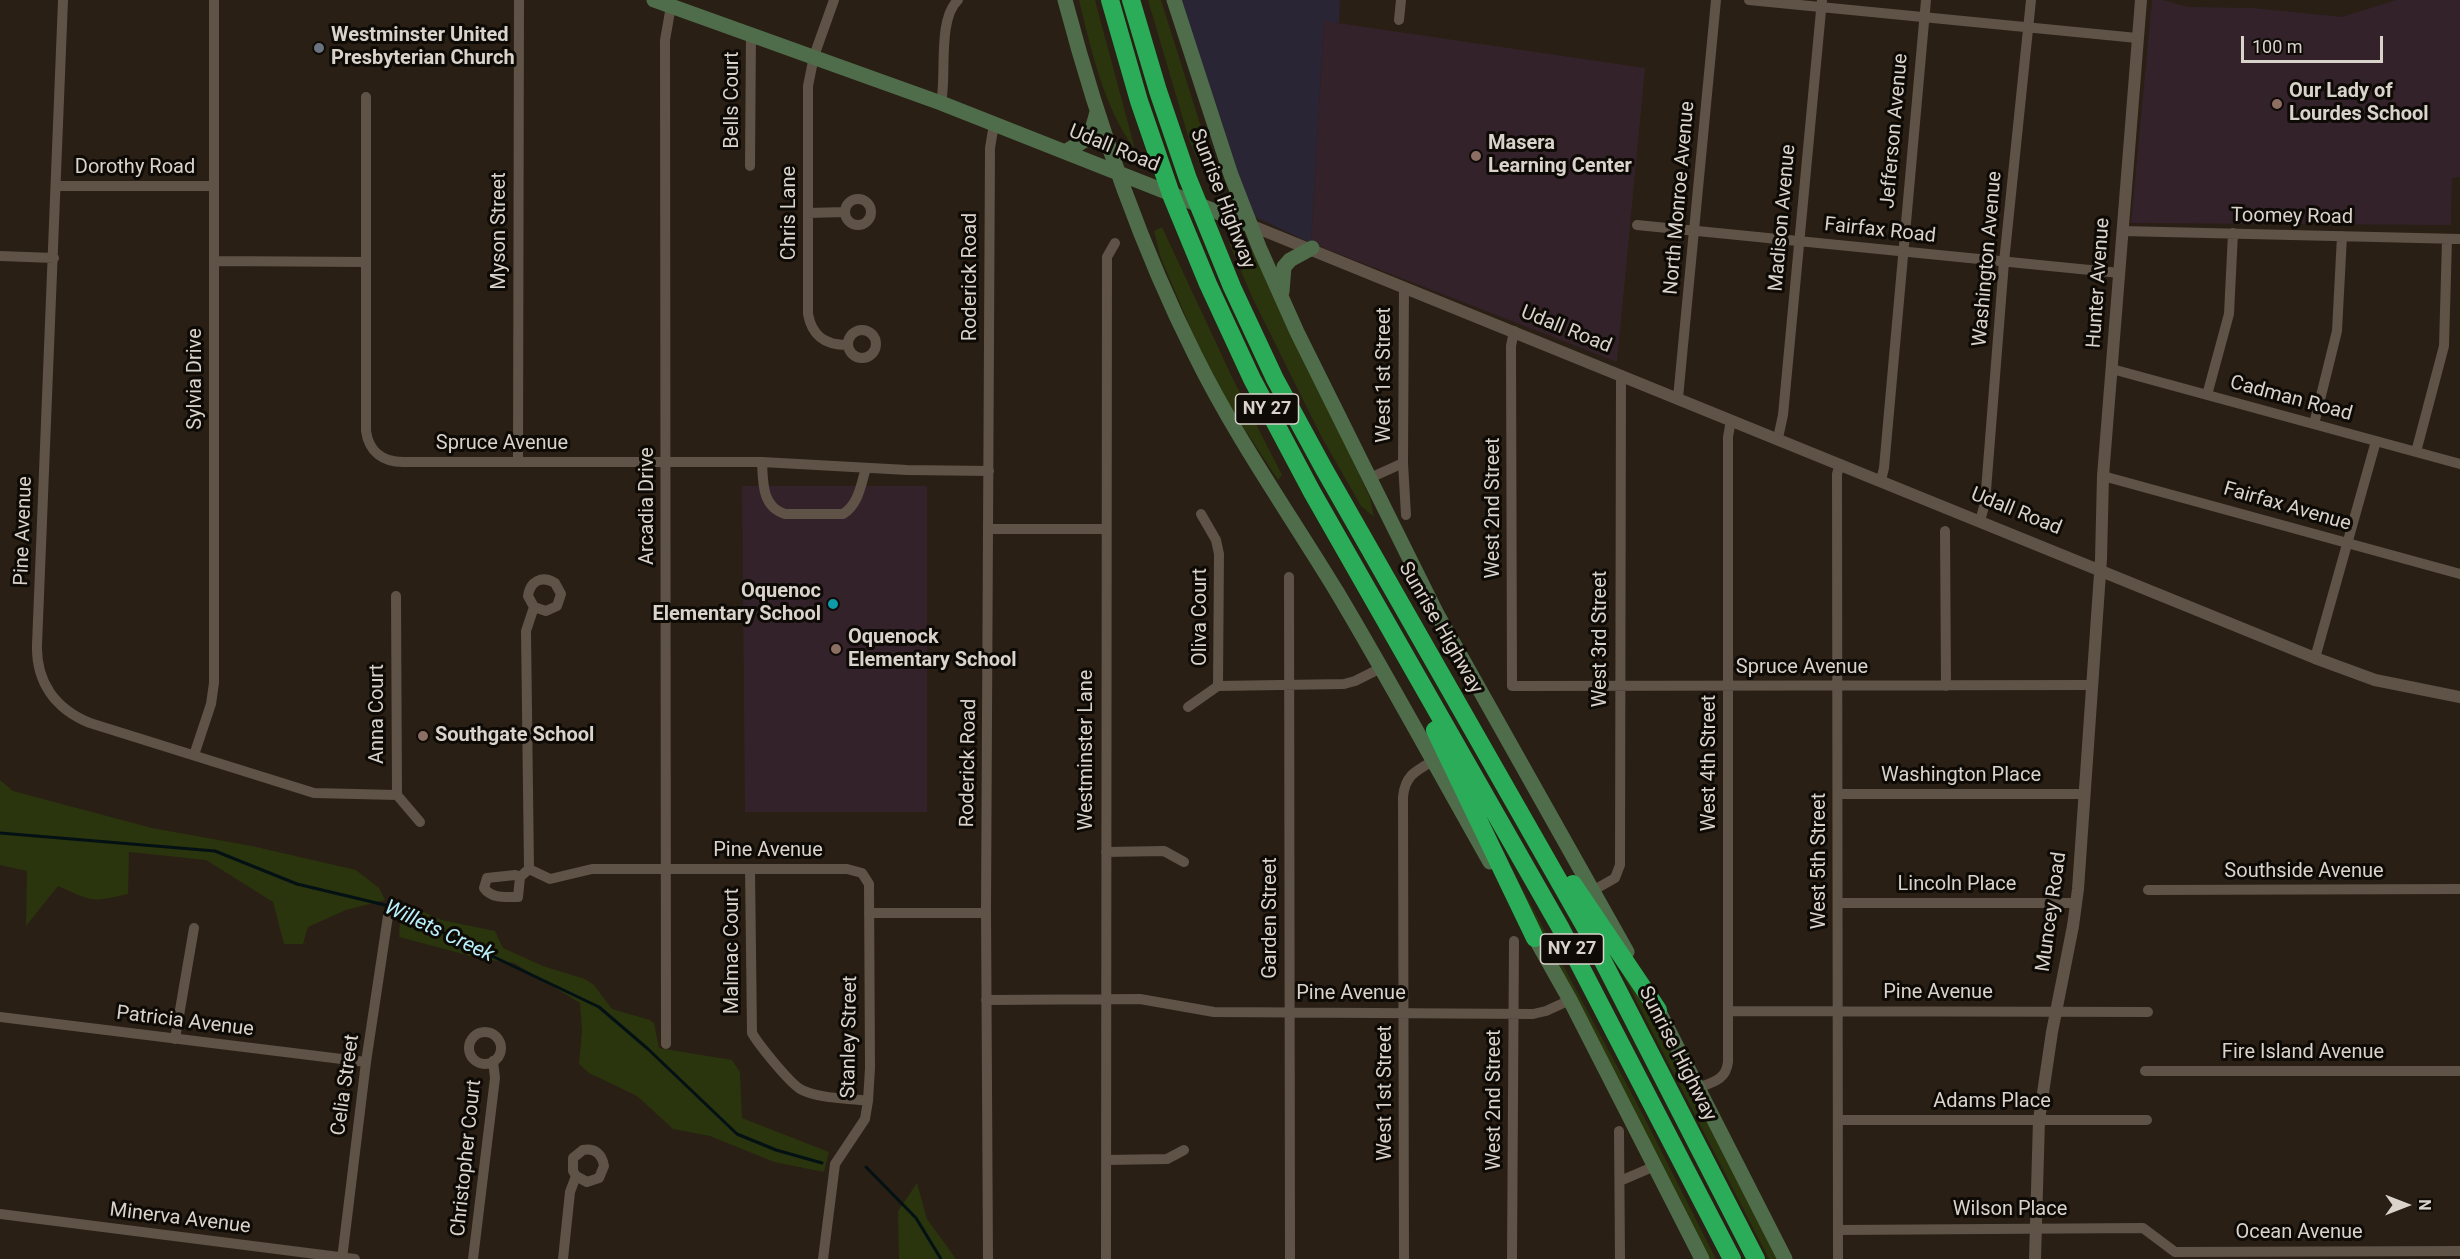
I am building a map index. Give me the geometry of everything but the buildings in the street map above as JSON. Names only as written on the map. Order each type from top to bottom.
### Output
[{"type":"highway","name":"NY 27","points":[[1110,0],[1155,150],[1188,238],[1229,332],[1271,417],[1593,988],[1732,1259]]},
{"type":"highway","name":"Sunrise Highway","points":[[1131,0],[1158,91],[1182,160],[1216,249],[1253,333],[1299,425],[1604,962],[1756,1259]]},
{"type":"highway","points":[[1400,645],[1431,722],[1535,938]]},
{"type":"highway","points":[[1520,813],[1568,875],[1658,1010]]},
{"type":"main road","name":"Udall Road","points":[[654,0],[941,103],[1250,225]]},
{"type":"main road","points":[[1065,0],[1097,110],[1119,174],[1161,281],[1213,390],[1256,465],[1350,614],[1570,1000],[1702,1259]]},
{"type":"main road","name":"Sunrise Highway","points":[[1174,0],[1210,117],[1250,225],[1283,301],[1453,644],[1594,890],[1785,1259]]},
{"type":"main road","points":[[1065,152],[1090,137],[1097,110]]},
{"type":"main road","points":[[1283,301],[1284,267],[1290,260],[1312,248]]},
{"type":"street","name":"Pine Avenue","points":[[63,0],[37,645],[40,675],[51,697],[74,716],[314,793],[397,795]]},
{"type":"street","name":"Sylvia Drive","points":[[194,755],[211,704],[214,684],[214,0]]},
{"type":"street","name":"Myson Street","points":[[518,461],[519,0]]},
{"type":"street","name":"Chris Lane","points":[[834,0],[814,56],[808,86],[808,314],[810,327],[817,337],[839,345],[847,345]]},
{"type":"street","points":[[941,103],[946,24],[952,6],[958,0]]},
{"type":"street","points":[[1399,20],[1401,0]]},
{"type":"street","name":"North Monroe Avenue","points":[[1678,398],[1716,0]]},
{"type":"street","points":[[1749,0],[1821,4],[1924,18],[2137,38]]},
{"type":"street","name":"Jefferson Avenue","points":[[1881,480],[1884,468],[1926,0]]},
{"type":"street","name":"Washington Avenue","points":[[1980,521],[1985,503],[2004,262],[2031,0]]},
{"type":"street","name":"Hunter Avenue","points":[[2100,569],[2103,476],[2141,0]]},
{"type":"street","name":"Madison Avenue","points":[[1778,438],[1783,415],[1821,4]]},
{"type":"street","name":"Arcadia Drive","points":[[666,1044],[664,40],[671,6]]},
{"type":"street","name":"Bells Court","points":[[750,166],[751,34]]},
{"type":"street","name":"Spruce Avenue","points":[[366,97],[366,431],[373,450],[382,458],[396,462],[762,462],[866,468],[989,471]]},
{"type":"street","name":"Roderick Road","points":[[988,1259],[986,913],[990,148],[994,124]]},
{"type":"street","name":"Dorothy Road","points":[[57,186],[214,186]]},
{"type":"street","points":[[808,213],[844,212]]},
{"type":"street","name":"Udall Road","points":[[1250,225],[1312,248],[2315,658],[2375,680],[2460,697]]},
{"type":"street","name":"Fairfax Road","points":[[1636,225],[2120,273]]},
{"type":"street","name":"Toomey Road","points":[[2122,231],[2460,239]]},
{"type":"street","points":[[2207,395],[2229,314],[2233,233]]},
{"type":"street","points":[[2314,424],[2337,331],[2342,236]]},
{"type":"street","points":[[2416,452],[2444,346],[2447,239]]},
{"type":"street","name":"Westminster Lane","points":[[1106,1259],[1107,257],[1115,243]]},
{"type":"street","points":[[0,256],[54,258]]},
{"type":"street","points":[[214,261],[365,262]]},
{"type":"street","name":"West 1st Street","points":[[1404,287],[1403,463],[1406,515]]},
{"type":"street","name":"West 2nd Street","points":[[1512,686],[1511,346],[1514,331]]},
{"type":"street","name":"Cadman Road","points":[[2112,369],[2460,464]]},
{"type":"street","name":"West 3rd Street","points":[[1594,890],[1612,881],[1619,870],[1621,375]]},
{"type":"street","name":"West 4th Street","points":[[1698,1088],[1719,1080],[1726,1072],[1728,1011],[1728,436],[1731,420]]},
{"type":"street","points":[[2315,658],[2376,441]]},
{"type":"street","points":[[762,462],[766,500],[778,512],[785,514],[843,514],[851,509],[855,502],[866,468]]},
{"type":"street","name":"West 1st Street","points":[[1370,478],[1403,463]]},
{"type":"street","name":"West 5th Street","points":[[1838,1259],[1837,474],[1840,464]]},
{"type":"street","name":"Fairfax Avenue","points":[[2103,476],[2460,574]]},
{"type":"street","name":"Oliva Court","points":[[1188,707],[1218,686],[1219,554],[1216,540],[1201,514]]},
{"type":"street","points":[[989,529],[1105,530]]},
{"type":"street","points":[[1945,531],[1946,686]]},
{"type":"street","name":"Muncey Road","points":[[2036,1259],[2039,1120],[2056,1011],[2077,903],[2100,569]]},
{"type":"street","name":"Garden Street","points":[[1289,577],[1290,1259]]},
{"type":"street","name":"Anna Court","points":[[396,596],[397,795]]},
{"type":"street","points":[[520,877],[529,869],[526,632],[534,607]]},
{"type":"street","points":[[1218,686],[1350,683],[1381,668]]},
{"type":"street","name":"Spruce Avenue","points":[[1512,686],[2092,685]]},
{"type":"street","name":"West 1st Street","points":[[1404,1259],[1403,797],[1410,775],[1433,761]]},
{"type":"street","name":"Washington Place","points":[[1838,794],[2085,794]]},
{"type":"street","points":[[397,795],[420,822]]},
{"type":"street","points":[[1106,852],[1164,851],[1184,862]]},
{"type":"street","name":"Pine Avenue","points":[[529,869],[550,879],[592,869],[847,869],[862,873],[869,884],[869,914]]},
{"type":"street","name":"Malmac Court","points":[[750,869],[752,1033],[759,1045],[801,1090],[868,1101]]},
{"type":"street","name":"Southside Avenue","points":[[2148,890],[2460,889]]},
{"type":"street","name":"Lincoln Place","points":[[1838,903],[2077,903]]},
{"type":"street","points":[[869,914],[986,913]]},
{"type":"street","name":"Stanley Street","points":[[823,1259],[835,1164],[865,1119],[868,1101],[870,1068],[869,914]]},
{"type":"street","name":"Celia Street","points":[[342,1258],[366,1062],[388,916]]},
{"type":"street","points":[[175,1039],[194,928]]},
{"type":"street","name":"West 2nd Street","points":[[1512,1259],[1514,940]]},
{"type":"street","name":"Pine Avenue","points":[[986,1000],[1159,1001],[1214,1012],[1513,1013],[1539,1013],[1570,1000]]},
{"type":"street","name":"Pine Avenue","points":[[1728,1011],[2148,1012]]},
{"type":"street","name":"Patricia Avenue","points":[[0,1017],[366,1062]]},
{"type":"street","name":"Christopher Court","points":[[473,1259],[495,1078],[493,1061]]},
{"type":"street","name":"Fire Island Avenue","points":[[2145,1071],[2460,1071]]},
{"type":"street","name":"Adams Place","points":[[1838,1120],[2147,1120]]},
{"type":"street","points":[[1619,1131],[1620,1259]]},
{"type":"street","points":[[1106,1160],[1167,1159],[1184,1150]]},
{"type":"street","points":[[1620,1182],[1655,1166]]},
{"type":"street","points":[[563,1259],[570,1192],[576,1176]]},
{"type":"street","name":"Minerva Avenue","points":[[0,1214],[355,1259]]},
{"type":"street","name":"Wilson Place","points":[[1838,1230],[2143,1228],[2175,1252]]},
{"type":"street","name":"Ocean Avenue","points":[[2175,1252],[2460,1251]]},
{"type":"shaded area","points":[[1173,0],[1340,0],[1339,23],[1324,22],[1311,243],[1244,212]]},
{"type":"shaded area","name":"Our Lady of Lourdes School","points":[[2152,0],[2163,0],[2188,7],[2252,8],[2342,17],[2396,0],[2460,0],[2460,177],[2452,178],[2451,225],[2131,223]]},
{"type":"shaded area","name":"Masera Learning Center","points":[[1324,21],[1645,68],[1617,362],[1311,243]]},
{"type":"shaded area","name":"Oquenock Elementary School","points":[[742,486],[927,486],[927,812],[745,812]]},
{"type":"green space","points":[[1079,0],[1095,0],[1135,149],[1124,134],[1107,98]]},
{"type":"green space","points":[[1148,0],[1161,0],[1214,168],[1201,167],[1190,143]]},
{"type":"green space","points":[[1162,227],[1232,377],[1282,475],[1278,480],[1213,381],[1160,256],[1154,231]]},
{"type":"green space","points":[[1229,243],[1256,252],[1370,498],[1374,517],[1361,506],[1321,436],[1252,297]]},
{"type":"green space","points":[[0,780],[13,791],[152,828],[252,846],[356,870],[379,888],[385,900],[346,910],[308,927],[303,944],[284,944],[273,902],[206,860],[129,852],[128,894],[106,899],[92,899],[58,886],[26,926],[27,871],[0,865]]},
{"type":"green space","points":[[1508,862],[1641,1111],[1716,1259],[1708,1259],[1521,902]]},
{"type":"green space","points":[[401,902],[442,920],[495,931],[503,948],[543,966],[585,979],[594,985],[612,1009],[654,1023],[659,1048],[732,1060],[740,1072],[742,1118],[829,1152],[824,1172],[774,1162],[710,1136],[673,1129],[637,1096],[589,1073],[579,1064],[582,1031],[580,1003],[514,963],[482,959],[399,937]]},
{"type":"green space","points":[[1619,967],[1657,1023],[1777,1259],[1769,1259]]},
{"type":"green space","points":[[917,1183],[927,1219],[956,1259],[899,1259],[898,1211]]},
{"type":"waterway","name":"Willets Creek","points":[[0,833],[215,851],[297,884],[385,905],[599,1007],[648,1049],[737,1134],[776,1150],[822,1163]]},
{"type":"waterway","name":"Willets Creek","points":[[866,1167],[916,1218],[941,1259]]},
{"type":"place","name":"Westminster United Presbyterian Church","points":[[319,48]]},
{"type":"place","name":"Our Lady of Lourdes School","points":[[2277,104]]},
{"type":"place","name":"Masera Learning Center","points":[[1476,156]]},
{"type":"place","name":"Oquenoc Elementary School","points":[[833,604]]},
{"type":"place","name":"Oquenock Elementary School","points":[[836,649]]},
{"type":"place","name":"Southgate School","points":[[423,736]]}]
